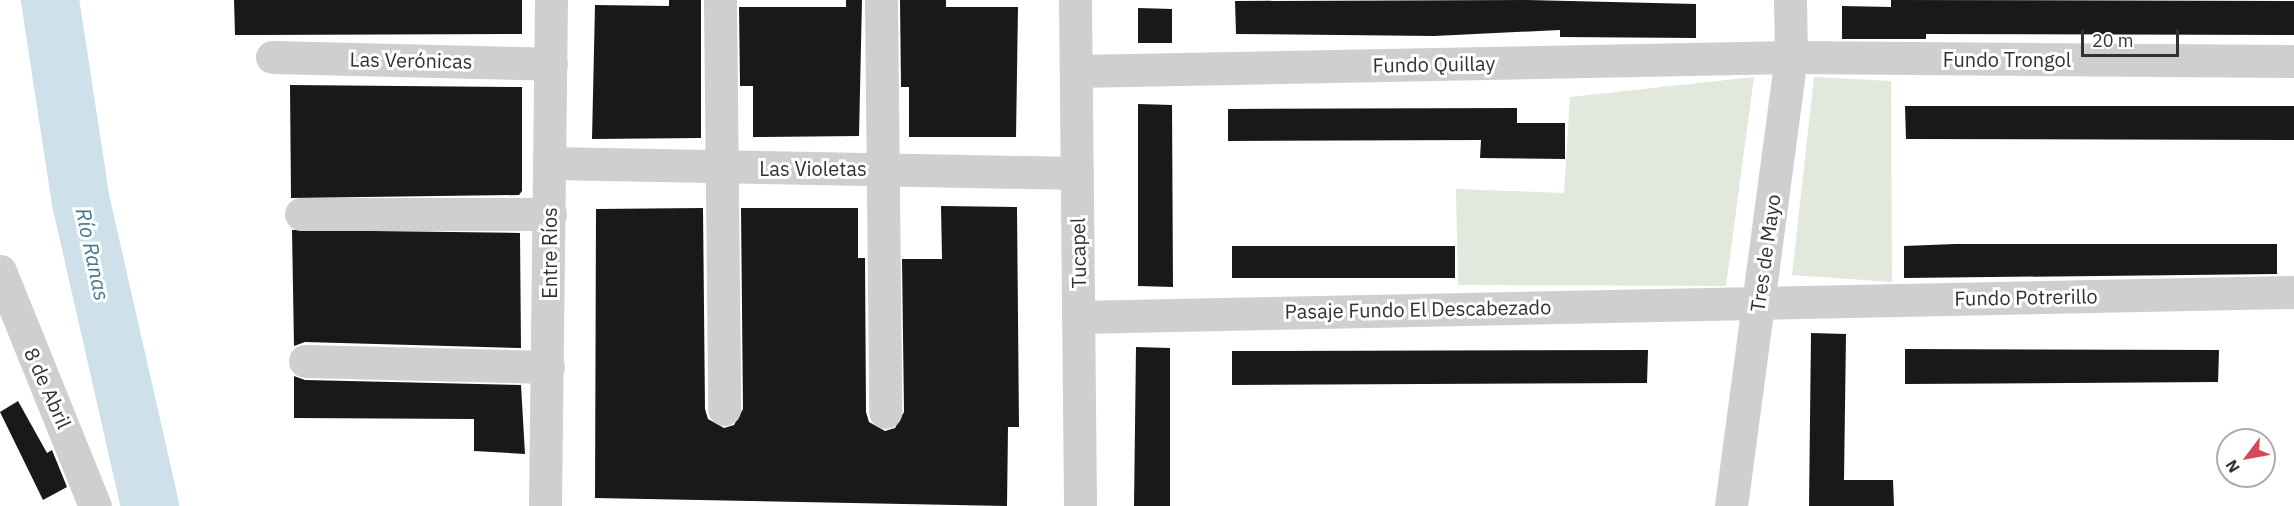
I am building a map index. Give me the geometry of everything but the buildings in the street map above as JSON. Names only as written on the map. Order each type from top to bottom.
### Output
[{"type":"street","name":"Entre Ríos","points":[[545,506],[551,0]]},
{"type":"street","points":[[720,0],[724,169],[724,409]]},
{"type":"street","points":[[881,0],[885,412]]},
{"type":"street","name":"Tucapel","points":[[1075,0],[1080,506]]},
{"type":"street","name":"Tres de Mayo","points":[[1731,506],[1791,57],[1790,0]]},
{"type":"street","name":"Las Verónicas","points":[[272,57],[551,63]]},
{"type":"street","name":"Fundo Quillay","points":[[1076,71],[1791,57]]},
{"type":"street","name":"Fundo Trongol","points":[[1791,57],[2294,61]]},
{"type":"street","name":"Las Violetas","points":[[550,163],[724,169],[884,168],[1077,173]]},
{"type":"street","points":[[301,214],[550,214]]},
{"type":"street","name":"8 de Abril","points":[[0,271],[95,506]]},
{"type":"street","name":"Fundo Potrerillo","points":[[1758,302],[2294,292]]},
{"type":"street","name":"Pasaje Fundo El Descabezado","points":[[1078,317],[1758,302]]},
{"type":"street","points":[[305,361],[548,367]]},
{"type":"shaded area","points":[[1754,77],[1726,286],[1458,285],[1456,189],[1564,193],[1570,97]]},
{"type":"shaded area","points":[[1814,77],[1891,81],[1892,282],[1792,275]]},
{"type":"waterway","name":"Río Ranas","points":[[50,0],[81,202],[150,506]]}]
